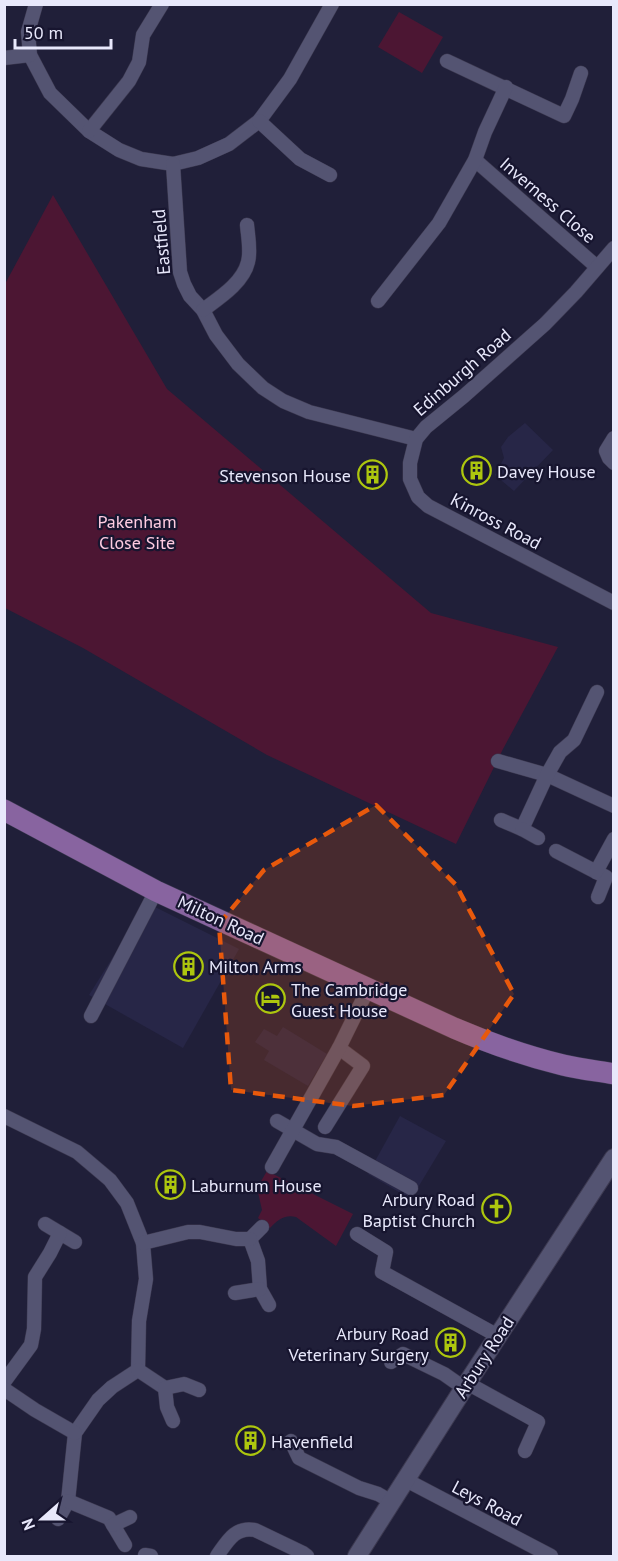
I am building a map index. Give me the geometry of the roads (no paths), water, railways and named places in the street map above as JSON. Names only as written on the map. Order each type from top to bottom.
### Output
[{"type":"main road","name":"Milton Road","points":[[4,810],[156,891],[454,1028],[487,1042],[565,1066],[614,1074]]},
{"type":"street","points":[[36,4],[28,32],[30,55],[50,93],[88,131],[119,150],[141,159],[173,164],[198,158],[229,144],[259,121],[297,68],[332,4]]},
{"type":"street","points":[[88,131],[129,81],[139,62],[143,35],[162,4]]},
{"type":"street","points":[[4,58],[30,55]]},
{"type":"street","points":[[447,61],[564,116],[581,73]]},
{"type":"street","name":"Inverness Close","points":[[378,301],[393,272],[438,223],[475,160],[484,132],[506,87]]},
{"type":"street","points":[[259,121],[300,159],[330,175]]},
{"type":"street","name":"Inverness Close","points":[[475,160],[597,267]]},
{"type":"street","name":"Eastfield","points":[[173,164],[180,272],[190,296],[203,310]]},
{"type":"street","points":[[203,310],[220,298],[243,274],[249,261],[247,225]]},
{"type":"street","name":"Edinburgh Road","points":[[203,310],[216,335],[238,364],[263,388],[283,401],[309,412],[416,439],[426,427],[545,324],[614,248]]},
{"type":"street","points":[[614,438],[606,451],[614,462]]},
{"type":"street","name":"Kinross Road","points":[[416,439],[410,463],[410,479],[418,497],[428,506],[614,603]]},
{"type":"street","points":[[522,829],[547,775],[560,752],[574,740],[597,692]]},
{"type":"street","points":[[498,761],[547,775],[614,806]]},
{"type":"street","points":[[501,820],[538,838]]},
{"type":"street","points":[[596,872],[614,838]]},
{"type":"street","points":[[556,851],[606,877],[598,897]]},
{"type":"street","points":[[91,1016],[156,891]]},
{"type":"street","points":[[273,1167],[339,1048],[368,989]]},
{"type":"street","points":[[325,1127],[363,1066],[339,1048]]},
{"type":"street","points":[[4,1116],[77,1152],[110,1180],[127,1203],[143,1243],[146,1279],[139,1321],[138,1370]]},
{"type":"street","points":[[277,1121],[317,1144],[336,1147],[411,1188]]},
{"type":"street","name":"Arbury Road","points":[[357,1557],[465,1386],[614,1158]]},
{"type":"street","points":[[45,1224],[75,1242]]},
{"type":"street","points":[[143,1243],[188,1232],[250,1239],[262,1227]]},
{"type":"street","points":[[4,1382],[31,1345],[34,1329],[35,1277],[60,1233]]},
{"type":"street","points":[[357,1234],[386,1252],[382,1272],[498,1336]]},
{"type":"street","points":[[250,1239],[258,1260],[260,1289],[269,1305]]},
{"type":"street","points":[[235,1293],[260,1289]]},
{"type":"street","points":[[391,1362],[403,1354],[538,1422],[525,1451]]},
{"type":"street","points":[[138,1370],[165,1388],[184,1384],[199,1390]]},
{"type":"street","points":[[58,1519],[68,1501],[75,1434],[98,1400],[112,1387],[138,1370]]},
{"type":"street","points":[[165,1388],[167,1407],[172,1421]]},
{"type":"street","points":[[4,1389],[75,1434]]},
{"type":"street","points":[[291,1441],[300,1458],[392,1502]]},
{"type":"street","name":"Leys Road","points":[[406,1480],[551,1557]]},
{"type":"street","points":[[68,1501],[109,1518],[125,1545]]},
{"type":"street","points":[[113,1525],[130,1516]]},
{"type":"street","points":[[217,1557],[232,1535],[237,1531],[249,1529],[303,1553],[307,1557]]},
{"type":"place","name":"Davey House","points":[[476,471]]},
{"type":"place","name":"Stevenson House","points":[[372,475]]},
{"type":"place","name":"Milton Arms","points":[[188,966]]},
{"type":"place","name":"The Cambridge Guest House","points":[[270,999]]},
{"type":"place","name":"Laburnum House","points":[[170,1185]]},
{"type":"place","name":"Arbury Road Baptist Church","points":[[496,1209]]},
{"type":"place","name":"Arbury Road Veterinary Surgery","points":[[450,1343]]},
{"type":"place","name":"Havenfield","points":[[250,1441]]},
{"type":"park label","name":"Pakenham Close Site","points":[[137,531]]}]
